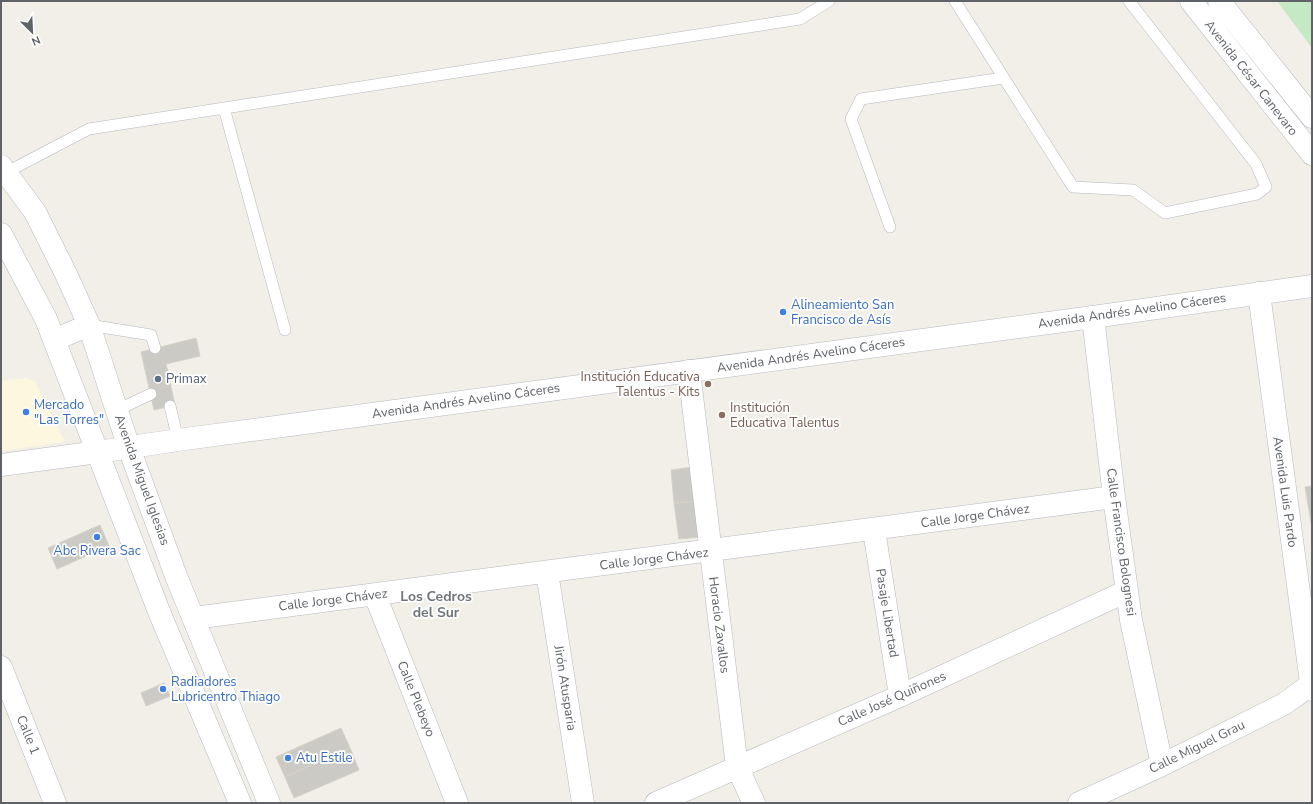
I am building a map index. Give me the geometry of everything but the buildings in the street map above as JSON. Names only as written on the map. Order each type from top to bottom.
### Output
[{"type":"street","name":"Avenida César Canevaro","points":[[1191,1],[1312,154]]},
{"type":"street","name":"Avenida César Canevaro","points":[[1219,1],[1312,117]]},
{"type":"street","name":"Avenida Miguel Iglesias","points":[[3,169],[35,212],[89,324],[129,448],[176,576],[269,803]]},
{"type":"street","points":[[1,234],[46,319],[160,614],[240,803]]},
{"type":"street","name":"Avenida Andrés Avelino Cáceres","points":[[1,466],[178,440],[1093,317],[1312,286]]},
{"type":"street","name":"Avenida Luis Pardo","points":[[1259,293],[1311,686]]},
{"type":"street","name":"Calle Francisco Bolognesi","points":[[1093,317],[1114,497],[1131,620],[1162,765]]},
{"type":"street","points":[[54,340],[89,324]]},
{"type":"street","name":"Horacio Zavallos","points":[[689,371],[737,767],[754,803]]},
{"type":"street","name":"Calle Jorge Chávez","points":[[194,618],[874,530],[1114,497]]},
{"type":"street","name":"Pasaje Libertad","points":[[874,530],[900,696]]},
{"type":"street","name":"Jirón Atusparia","points":[[547,572],[583,803]]},
{"type":"street","name":"Calle José Quiñones","points":[[659,802],[900,696],[1127,591]]},
{"type":"street","name":"Calle Plebeyo","points":[[375,595],[457,803]]},
{"type":"street","name":"Calle 1","points":[[1,667],[55,803]]},
{"type":"street","name":"Calle Miguel Grau","points":[[1079,803],[1162,765],[1284,704],[1311,686]]},
{"type":"lane","points":[[3,169],[89,129],[800,19],[829,1]]},
{"type":"lane","points":[[955,1],[1073,187],[1133,190],[1165,213],[1257,194],[1266,187],[1256,164],[1129,1]]},
{"type":"lane","points":[[890,227],[851,119],[861,99],[1003,78]]},
{"type":"lane","points":[[224,108],[285,330]]},
{"type":"lane","points":[[89,324],[151,335],[155,348]]},
{"type":"lane","points":[[117,410],[151,394]]},
{"type":"lane","points":[[170,406],[178,440]]},
{"type":"shaded area","name":"Mercado \"Las Torres\"","points":[[25,378],[35,381],[65,442],[1,451],[1,381]]},
{"type":"green space","points":[[1277,1],[1312,1],[1312,48]]},
{"type":"place","name":"Alineamiento San Francisco de Asís","points":[[783,312]]},
{"type":"place","name":"Primax","points":[[158,379]]},
{"type":"place","name":"Institución Educativa Talentus - Kits","points":[[708,384]]},
{"type":"place","name":"Mercado \"Las Torres\"","points":[[26,412]]},
{"type":"place","name":"Institución Educativa Talentus","points":[[722,415]]},
{"type":"place","name":"Abc Rivera Sac","points":[[97,537]]},
{"type":"place","name":"Radiadores Lubricentro Thiago","points":[[163,689]]},
{"type":"place","name":"Atu Estile","points":[[288,758]]},
{"type":"district","name":"Los Cedros del Sur","points":[[436,604]]}]
